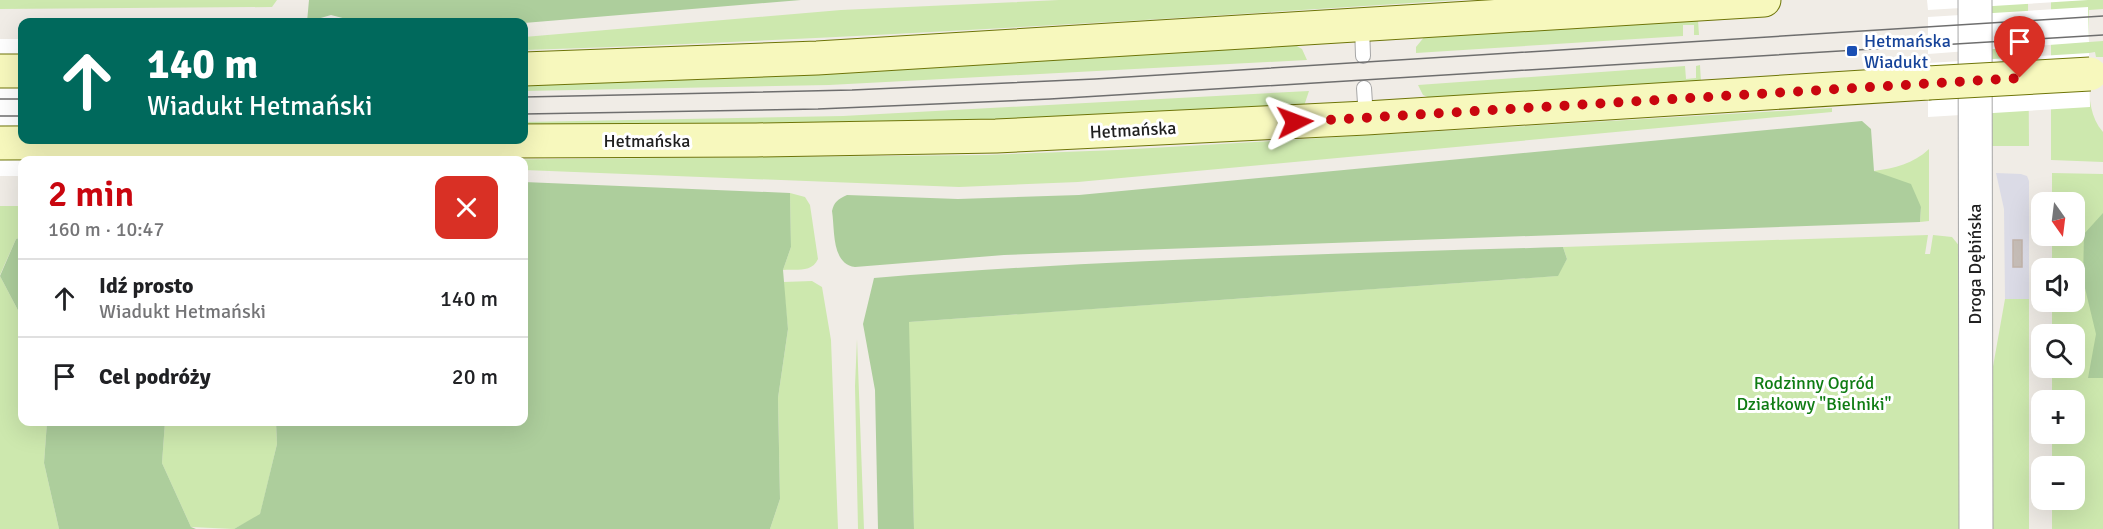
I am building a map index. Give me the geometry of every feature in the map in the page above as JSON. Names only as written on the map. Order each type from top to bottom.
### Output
[{"type":"main road","points":[[528,69],[1362,41],[1764,0]]},
{"type":"main road","points":[[0,71],[18,71]]},
{"type":"main road","name":"Hetmańska","points":[[528,141],[996,136],[1365,103],[1928,83],[2096,74]]},
{"type":"main road","name":"Hetmańska","points":[[0,143],[18,143]]},
{"type":"street","name":"Droga Dębińska","points":[[1975,0],[1976,529]]},
{"type":"green space","points":[[0,0],[277,0],[272,7],[0,9]]},
{"type":"green space","points":[[309,0],[801,0],[528,23],[528,18],[343,18],[331,15],[307,18]]},
{"type":"green space","points":[[1059,0],[1459,0],[875,35],[528,50],[528,37],[841,10]]},
{"type":"green space","points":[[1989,0],[2028,0],[2029,146],[1990,146]]},
{"type":"green space","points":[[2051,0],[2103,0],[2103,9],[2089,10],[2089,42],[2103,41],[2103,57],[2096,57],[2095,52],[2089,53],[2089,58],[2091,106],[2097,124],[2103,132],[2103,162],[2051,160]]},
{"type":"green space","points":[[1698,20],[1699,35],[1694,35],[1694,25],[1683,25],[1683,36],[1416,53],[1416,47],[1425,36]]},
{"type":"green space","points":[[1295,45],[1302,49],[1307,60],[829,85],[528,91],[528,86],[885,71]]},
{"type":"green space","points":[[1700,65],[1701,82],[1430,98],[1423,95],[1418,85],[1685,66],[1686,79],[1696,78],[1696,66]]},
{"type":"green space","points":[[1309,91],[1304,106],[934,122],[528,126],[528,122],[843,116]]},
{"type":"green space","points":[[1832,108],[1832,112],[1078,182],[959,187],[528,170],[528,159],[986,155],[1117,150]]},
{"type":"green space","points":[[1862,121],[1871,129],[1874,171],[1911,184],[1921,207],[1920,222],[1004,255],[855,267],[842,260],[834,236],[832,211],[837,201],[847,195],[958,199],[1079,195]]},
{"type":"green space","points":[[1929,149],[1929,221],[1920,222],[1921,207],[1874,171],[1903,164]]},
{"type":"green space","points":[[2052,173],[2103,174],[2103,529],[2052,529],[2052,510],[2085,510],[2085,456],[2052,456],[2052,444],[2085,444],[2085,390],[2052,390],[2052,378],[2085,378],[2085,324],[2052,324],[2052,312],[2085,312],[2085,258],[2052,258],[2052,246],[2085,246],[2085,192],[2052,192]]},
{"type":"green space","points":[[528,182],[790,193],[791,247],[783,270],[788,329],[778,398],[780,499],[770,529],[234,529],[260,514],[277,444],[276,426],[528,426]]},
{"type":"green space","points":[[790,193],[805,197],[810,205],[818,259],[808,268],[783,270],[791,247]]},
{"type":"green space","points":[[0,206],[18,206],[18,238],[0,275]]},
{"type":"green space","points":[[2103,213],[2103,378],[2088,378],[2096,334],[2085,288],[2085,233]]},
{"type":"green space","name":"Rodzinny Ogród Działkowy \"Bielniki\"","points":[[1928,235],[1925,254],[1930,254],[1933,235],[1952,237],[1961,248],[1961,529],[914,529],[908,322],[1557,276],[1567,259],[1563,247]]},
{"type":"green space","points":[[18,238],[18,310],[0,276]]},
{"type":"green space","points":[[1563,247],[1567,259],[1558,276],[909,322],[914,529],[878,529],[875,390],[863,324],[874,278],[1132,262]]},
{"type":"green space","points":[[0,276],[18,310],[18,426],[47,426],[44,463],[59,529],[0,529]]},
{"type":"green space","points":[[812,281],[822,287],[831,340],[838,529],[770,529],[780,499],[778,398],[788,329],[783,282]]},
{"type":"green space","points":[[2005,299],[2029,299],[2029,529],[1989,529],[1989,389]]},
{"type":"green space","points":[[857,339],[864,529],[858,529],[855,386]]},
{"type":"green space","points":[[47,426],[165,426],[162,463],[191,527],[196,529],[59,529],[44,463]]},
{"type":"green space","points":[[165,426],[276,426],[277,444],[260,515],[234,529],[191,527],[162,463]]},
{"type":"shaded area","points":[[1996,173],[2021,174],[2027,176],[2029,181],[2029,299],[2005,299],[2004,209]]},
{"type":"pier","points":[[1927,0],[2088,0],[1928,10]]},
{"type":"pier","points":[[2088,7],[2089,42],[1928,54],[1928,17]]},
{"type":"pier","points":[[0,39],[18,39],[18,144],[336,144],[336,156],[18,156],[18,176],[0,176]]},
{"type":"pier","points":[[2089,53],[2090,107],[1928,117],[1928,63]]},
{"type":"building","points":[[2013,240],[2022,240],[2022,267],[2013,267]]},
{"type":"tram line","points":[[528,97],[852,90],[1095,79],[2103,16]]},
{"type":"tram line","points":[[528,114],[818,109],[1050,99],[2103,35]]},
{"type":"tram line","points":[[0,99],[18,99]]},
{"type":"tram line","points":[[0,116],[18,116]]},
{"type":"place","name":"Hetmańska Wiadukt","points":[[1852,51]]},
{"type":"route","points":[[1295,122],[2020,78]]}]
